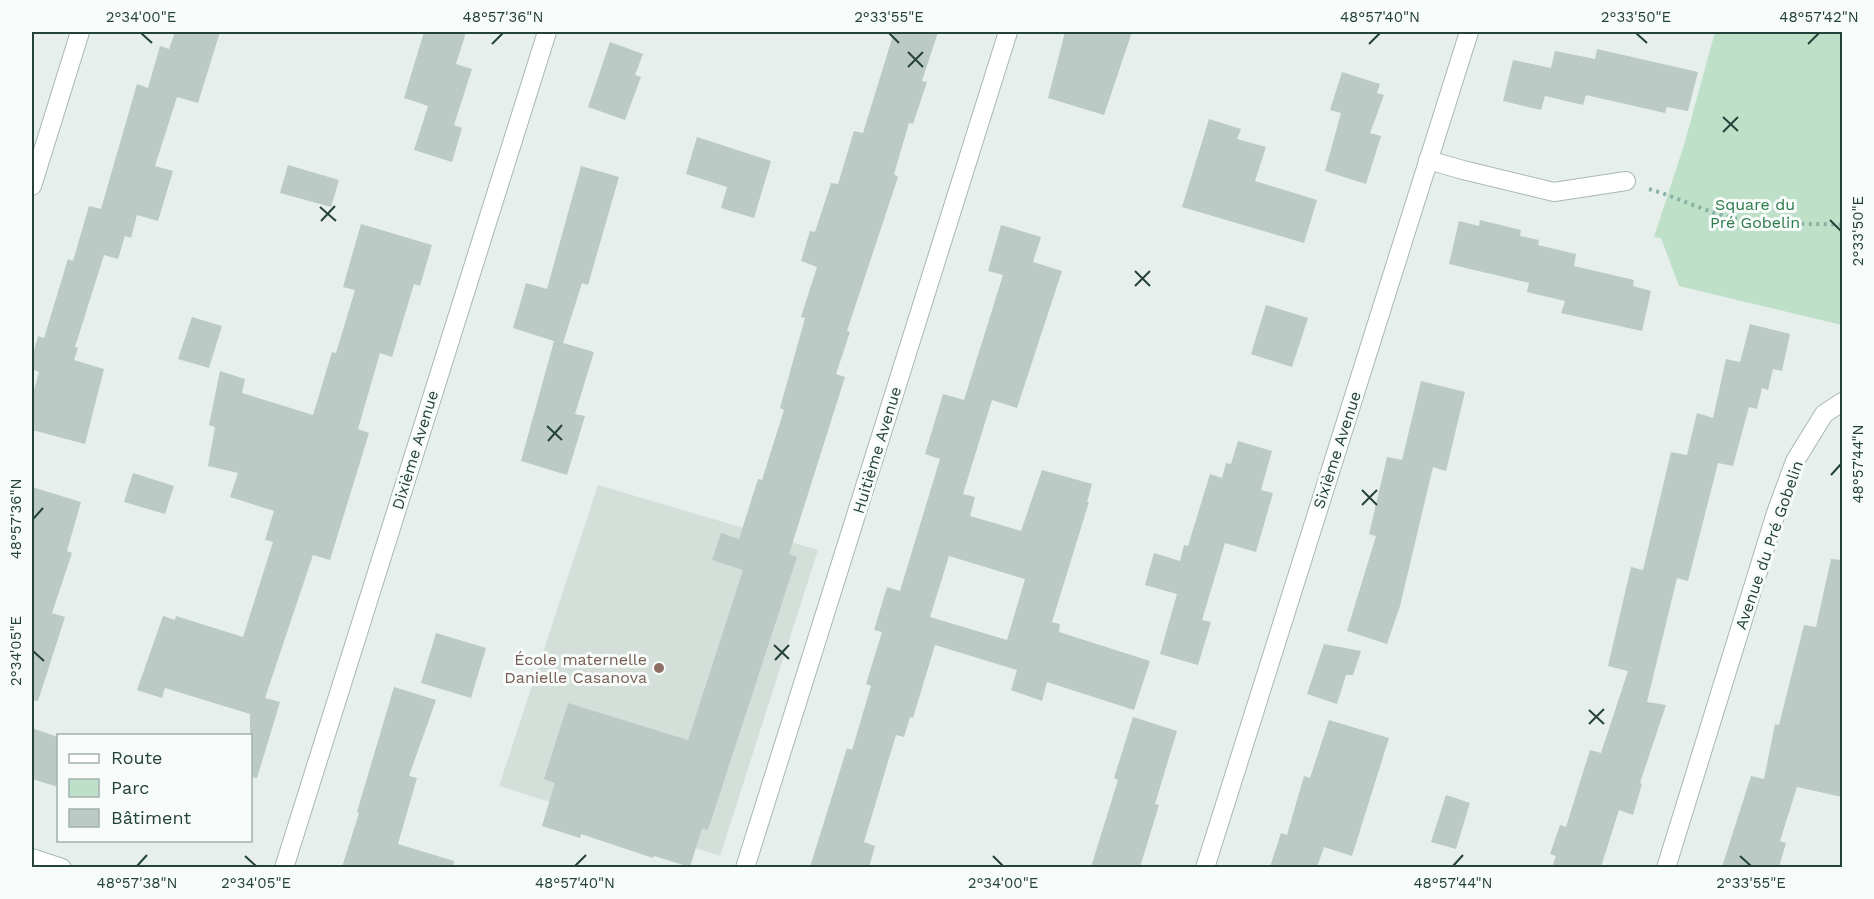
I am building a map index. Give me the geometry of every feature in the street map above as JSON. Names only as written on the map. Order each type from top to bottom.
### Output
[{"type":"street","points":[[32,186],[38,146],[81,32]]},
{"type":"street","name":"Dixième Avenue","points":[[284,867],[546,32]]},
{"type":"street","name":"Huitième Avenue","points":[[745,867],[1008,32]]},
{"type":"street","name":"Sixième Avenue","points":[[1204,867],[1468,32]]},
{"type":"street","points":[[1428,160],[1462,171],[1554,192],[1626,181]]},
{"type":"street","name":"Avenue du Pré Gobelin","points":[[1666,867],[1776,513],[1795,461],[1824,414],[1842,402]]},
{"type":"street","points":[[32,858],[62,867]]},
{"type":"path","points":[[1626,181],[1671,195],[1704,209],[1749,221],[1842,225]]},
{"type":"shaded area","name":"École maternelle Danielle Casanova","points":[[598,485],[818,550],[720,856],[499,786]]},
{"type":"green space","name":"Square du Pré Gobelin","points":[[1715,32],[1842,32],[1842,325],[1679,286],[1661,238],[1654,237],[1684,145]]},
{"type":"building","points":[[175,32],[220,32],[198,103],[177,97],[155,166],[173,171],[158,221],[137,215],[131,238],[125,236],[118,259],[104,255],[75,347],[78,348],[74,360],[104,369],[85,444],[32,430],[32,397],[39,372],[32,369],[32,358],[38,336],[44,338],[68,259],[73,261],[89,206],[101,209],[137,84],[148,88],[160,46],[169,49]]},
{"type":"building","points":[[424,32],[466,32],[456,64],[472,69],[454,125],[462,128],[452,162],[414,150],[428,106],[404,98]]},
{"type":"building","points":[[894,32],[938,32],[922,81],[927,82],[913,124],[909,123],[894,174],[898,177],[847,331],[850,332],[836,374],[845,377],[789,554],[797,557],[708,830],[702,828],[690,867],[654,856],[653,858],[581,834],[580,838],[542,826],[555,783],[544,779],[568,703],[688,740],[743,570],[712,560],[721,533],[739,539],[758,479],[762,480],[784,410],[780,408],[805,318],[801,317],[817,267],[801,261],[810,231],[815,232],[831,183],[838,184],[854,131],[863,133]]},
{"type":"building","points":[[1065,32],[1132,32],[1104,115],[1048,98]]},
{"type":"building","points":[[610,42],[643,54],[635,75],[641,77],[625,120],[588,107]]},
{"type":"building","points":[[1597,49],[1698,72],[1688,111],[1667,107],[1665,113],[1586,95],[1583,105],[1545,96],[1541,110],[1503,101],[1513,60],[1551,68],[1555,51],[1595,59]]},
{"type":"building","points":[[1342,72],[1380,84],[1377,93],[1384,95],[1370,133],[1381,136],[1366,184],[1325,171],[1341,113],[1330,110]]},
{"type":"building","points":[[1209,119],[1241,129],[1237,139],[1266,147],[1255,181],[1317,200],[1304,243],[1182,207]]},
{"type":"building","points":[[697,137],[771,161],[754,218],[721,208],[727,187],[686,174]]},
{"type":"building","points":[[288,165],[339,180],[331,207],[280,193]]},
{"type":"building","points":[[581,166],[619,177],[588,285],[582,283],[563,343],[594,352],[575,414],[585,416],[567,475],[521,461],[554,341],[513,328],[526,283],[547,289]]},
{"type":"building","points":[[1480,220],[1521,230],[1520,236],[1539,240],[1538,245],[1576,254],[1574,266],[1634,280],[1633,286],[1651,291],[1642,331],[1561,313],[1565,301],[1527,292],[1529,283],[1449,264],[1459,221],[1479,226]]},
{"type":"building","points":[[361,224],[432,245],[420,286],[414,284],[392,357],[380,353],[358,429],[369,433],[330,560],[313,555],[265,698],[280,702],[257,778],[252,777],[250,714],[165,688],[162,698],[137,690],[163,616],[175,620],[176,616],[243,637],[273,542],[265,540],[274,511],[230,497],[238,473],[208,466],[215,427],[209,425],[220,371],[245,379],[242,393],[313,415],[332,352],[336,353],[355,290],[343,287]]},
{"type":"building","points":[[1001,225],[1041,237],[1033,262],[1062,271],[1017,408],[992,400],[963,494],[975,497],[970,516],[1021,531],[1042,470],[1092,484],[1087,502],[1089,502],[1052,622],[1060,624],[1059,632],[1150,661],[1134,710],[1047,682],[1042,701],[1011,690],[1017,670],[935,645],[913,718],[910,717],[904,737],[896,735],[864,842],[875,846],[869,867],[810,867],[847,748],[852,750],[871,686],[866,684],[882,632],[874,630],[887,587],[900,591],[940,459],[925,454],[943,394],[964,400],[1003,275],[988,271]],"holes":[[[949,556],[1025,579],[1007,640],[930,617]]]},
{"type":"building","points":[[1266,305],[1308,318],[1292,367],[1251,354]]},
{"type":"building","points":[[192,317],[222,326],[209,368],[178,359]]},
{"type":"building","points":[[1750,324],[1790,334],[1782,371],[1773,369],[1768,390],[1762,388],[1757,409],[1749,407],[1733,466],[1718,463],[1688,581],[1677,578],[1647,702],[1666,705],[1640,783],[1642,784],[1633,815],[1619,810],[1601,867],[1552,867],[1556,856],[1550,854],[1560,825],[1566,827],[1590,750],[1601,753],[1628,671],[1608,666],[1631,567],[1643,570],[1671,452],[1687,455],[1697,413],[1713,418],[1726,359],[1740,362]]},
{"type":"building","points":[[1421,381],[1465,392],[1446,471],[1433,467],[1400,606],[1387,644],[1347,631],[1376,536],[1369,534],[1387,457],[1402,460]]},
{"type":"building","points":[[1238,441],[1272,451],[1261,490],[1273,493],[1256,552],[1225,543],[1202,620],[1211,622],[1198,665],[1160,654],[1177,594],[1145,585],[1154,553],[1180,561],[1184,545],[1188,546],[1210,474],[1222,478],[1226,463],[1231,464]]},
{"type":"building","points":[[133,473],[174,486],[165,514],[124,502]]},
{"type":"building","points":[[32,487],[81,502],[67,551],[72,553],[52,613],[65,617],[38,701],[32,700]]},
{"type":"building","points":[[1831,559],[1842,560],[1842,797],[1797,787],[1780,841],[1786,843],[1779,867],[1722,867],[1751,776],[1764,779],[1775,724],[1779,725],[1804,625],[1816,627]]},
{"type":"building","points":[[436,633],[486,648],[471,698],[421,683]]},
{"type":"building","points":[[1324,644],[1361,651],[1353,675],[1346,675],[1337,704],[1307,694]]},
{"type":"building","points":[[394,687],[436,700],[409,776],[417,778],[398,844],[454,861],[453,867],[342,867]]},
{"type":"building","points":[[1133,717],[1177,731],[1155,804],[1159,805],[1140,867],[1091,867],[1118,780],[1114,778]]},
{"type":"building","points":[[1329,720],[1389,738],[1352,856],[1324,847],[1317,867],[1270,867],[1281,833],[1287,835],[1304,776],[1310,778]]},
{"type":"building","points":[[32,728],[57,737],[57,787],[32,779]]},
{"type":"building","points":[[1446,795],[1470,803],[1456,849],[1431,842]]},
{"type":"place","name":"École maternelle Danielle Casanova","points":[[659,668]]}]
